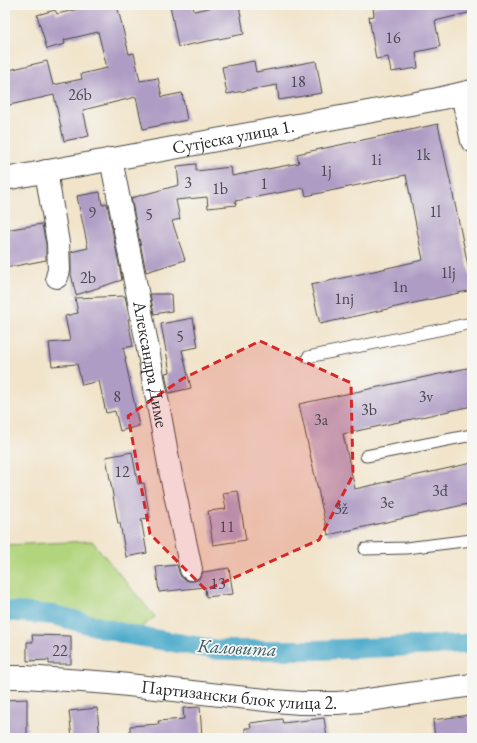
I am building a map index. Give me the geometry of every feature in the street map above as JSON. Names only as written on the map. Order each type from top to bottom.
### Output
[{"type":"street","name":"Сутјеска улица 1.","points":[[5,179],[467,93],[472,141]]},
{"type":"street","name":"Александра Диме","points":[[111,159],[171,475],[191,570]]},
{"type":"street","points":[[46,171],[58,243],[59,270],[57,277]]},
{"type":"street","name":"Партизански блок улица 2.","points":[[5,677],[110,683],[276,701],[322,704],[361,701],[472,685]]},
{"type":"lane","points":[[308,357],[472,323]]},
{"type":"lane","points":[[366,456],[472,435]]},
{"type":"lane","points":[[365,549],[406,548],[472,540]]},
{"type":"highlighted area","points":[[260,341],[351,383],[353,475],[319,540],[206,590],[150,534],[128,416],[182,379]]},
{"type":"green space","points":[[92,541],[155,617],[130,635],[54,615],[5,611],[5,545]]},
{"type":"building","points":[[95,5],[117,5],[129,54],[134,53],[140,81],[158,78],[162,97],[182,93],[187,120],[143,129],[136,97],[83,110],[89,136],[64,141],[54,95],[5,106],[5,71],[47,61],[53,85],[82,79],[81,74],[107,68],[98,32],[64,40],[65,44],[47,49],[37,15],[55,10],[57,14]]},
{"type":"building","points":[[170,5],[193,5],[194,11],[223,5],[239,5],[244,34],[178,47]]},
{"type":"building","points":[[386,5],[472,5],[472,12],[435,21],[440,47],[416,52],[418,68],[391,72],[388,57],[376,59],[369,17],[374,16],[373,7]]},
{"type":"building","points":[[254,61],[256,72],[316,61],[322,93],[279,100],[277,85],[227,94],[222,67]]},
{"type":"building","points":[[438,124],[472,284],[472,290],[320,324],[311,285],[423,260],[406,175],[306,196],[304,188],[235,201],[236,205],[208,208],[207,197],[176,200],[180,219],[172,221],[185,260],[146,272],[131,198],[179,185],[177,166],[196,164],[196,171],[231,167],[232,176],[299,163],[297,154]]},
{"type":"building","points":[[100,192],[102,205],[107,203],[122,280],[76,295],[71,274],[71,252],[88,248],[77,196]]},
{"type":"building","points":[[42,224],[46,244],[46,260],[5,268],[5,230]]},
{"type":"building","points":[[150,294],[171,294],[172,311],[154,314]]},
{"type":"building","points":[[125,296],[130,319],[128,319],[133,346],[123,348],[139,426],[120,431],[115,411],[106,413],[99,381],[82,385],[77,364],[52,366],[49,343],[70,341],[65,316],[78,313],[75,298]]},
{"type":"building","points":[[193,318],[198,347],[182,350],[191,388],[169,393],[165,373],[170,372],[161,324]]},
{"type":"building","points":[[472,367],[472,406],[343,434],[355,489],[472,463],[472,503],[328,535],[299,404]]},
{"type":"building","points":[[132,452],[138,484],[144,483],[150,518],[141,519],[147,553],[126,557],[106,457]]},
{"type":"building","points":[[238,491],[246,540],[213,545],[208,511],[226,509],[223,493]]},
{"type":"building","points":[[177,565],[181,577],[188,581],[199,579],[203,572],[229,568],[233,594],[206,597],[205,587],[159,592],[156,567]]},
{"type":"building","points":[[32,635],[71,636],[71,664],[49,664],[49,660],[27,661],[27,642],[33,642]]},
{"type":"building","points":[[27,699],[27,738],[5,738],[5,700]]},
{"type":"building","points":[[200,707],[202,738],[130,738],[130,726],[159,724],[158,721],[184,719],[183,708]]},
{"type":"building","points":[[97,708],[100,738],[72,738],[69,711]]},
{"type":"building","points":[[469,715],[472,738],[435,738],[433,720]]},
{"type":"building","points":[[324,718],[327,738],[245,738],[245,728],[251,728],[250,723],[282,719],[283,723]]},
{"type":"waterway","name":"Каловита","points":[[5,611],[54,615],[130,635],[219,650],[318,650],[463,644],[472,642]]}]
